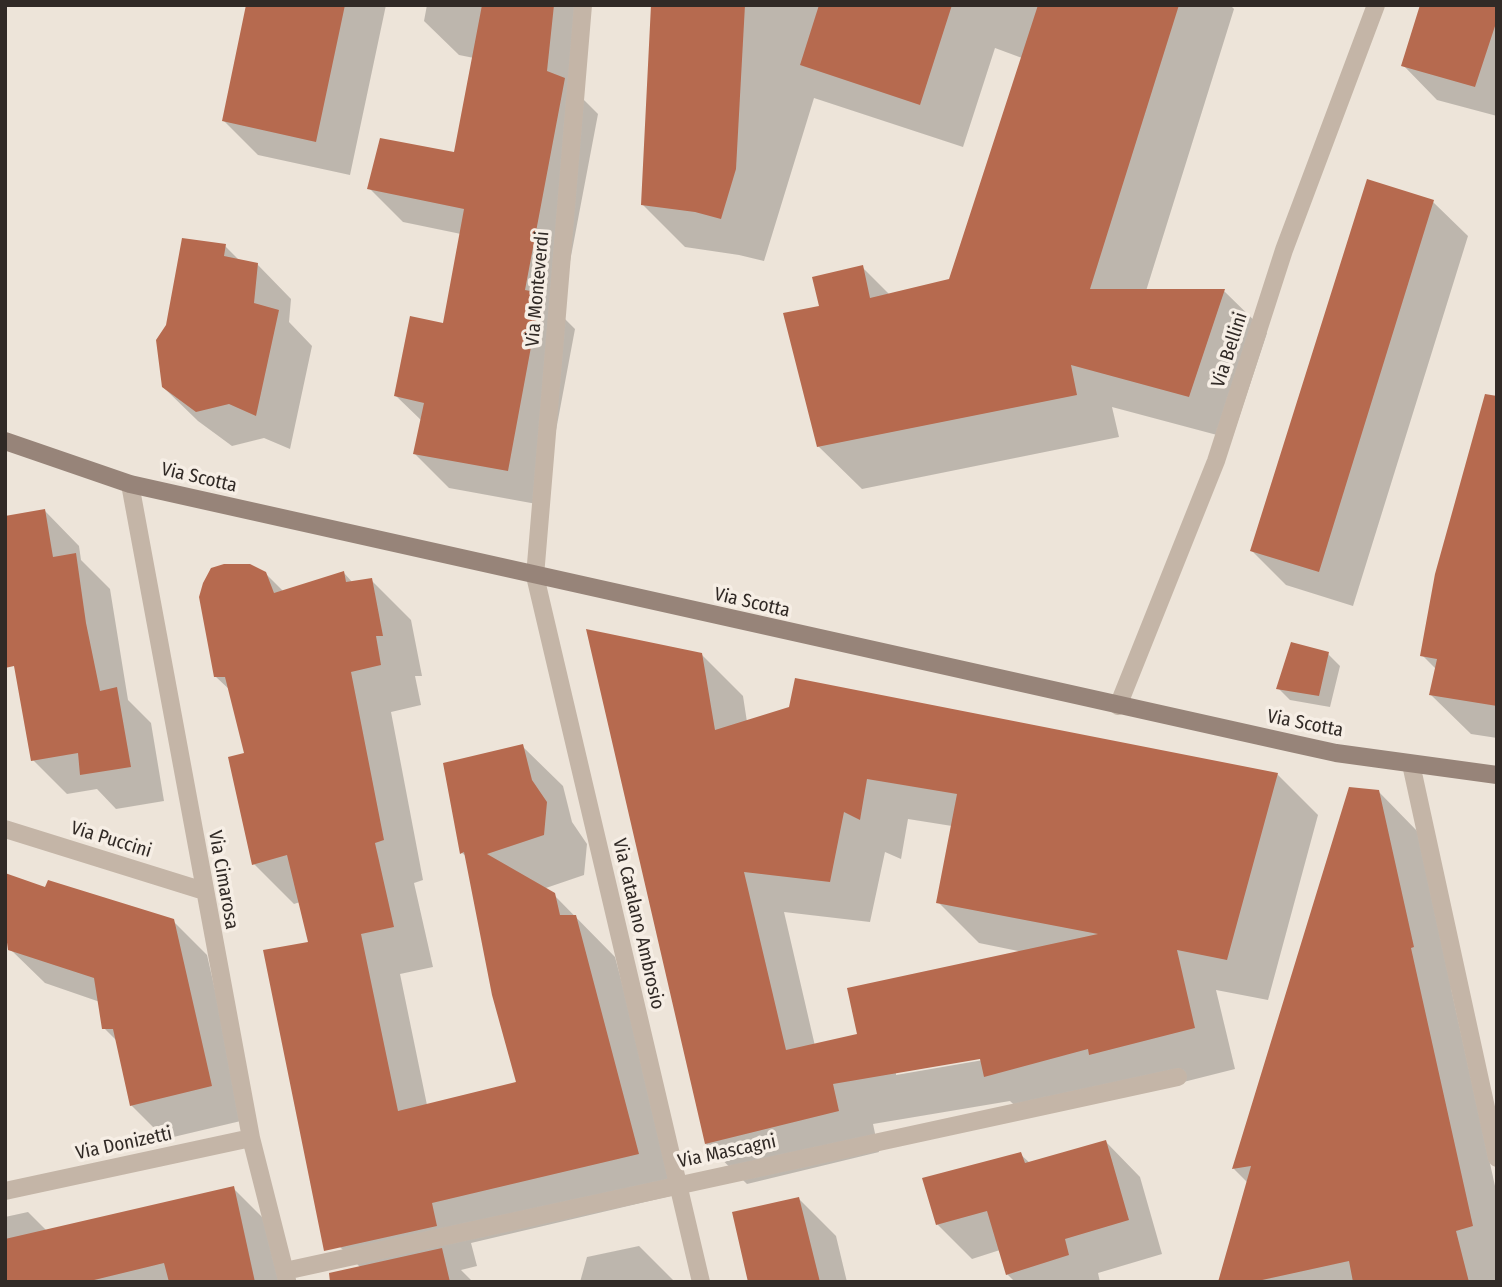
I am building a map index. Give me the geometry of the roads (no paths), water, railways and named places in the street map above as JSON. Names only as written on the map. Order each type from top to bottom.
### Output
[{"type":"street","name":"Via Monteverdi","points":[[535,576],[583,5]]},
{"type":"street","name":"Via Bellini","points":[[1118,706],[1216,461],[1284,250],[1376,5]]},
{"type":"street","name":"Via Scotta","points":[[5,441],[130,484],[535,576],[1308,747],[1497,775]]},
{"type":"street","name":"Via Cimarosa","points":[[130,484],[251,1138],[286,1276]]},
{"type":"street","name":"Via Catalano Ambrosio","points":[[535,576],[701,1282]]},
{"type":"street","points":[[1411,764],[1497,1158]]},
{"type":"street","name":"Via Puccini","points":[[5,829],[204,891]]},
{"type":"street","name":"Via Mascagni","points":[[286,1276],[678,1184],[1178,1077]]},
{"type":"street","name":"Via Donizetti","points":[[5,1191],[251,1138]]}]
